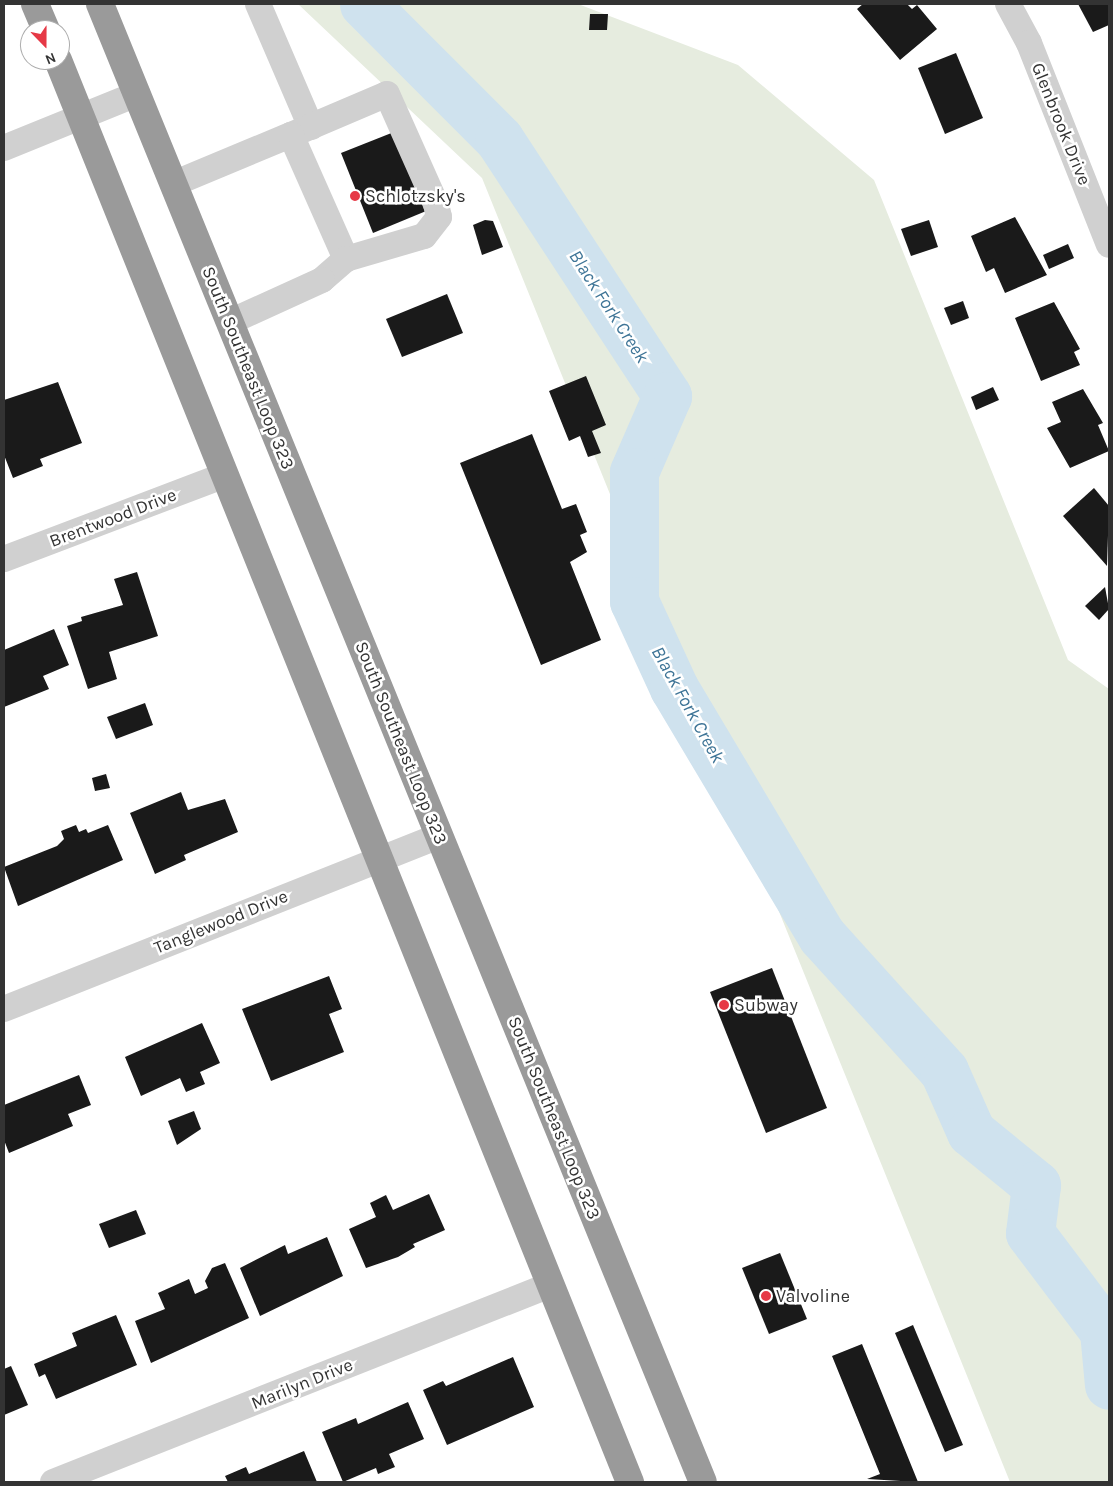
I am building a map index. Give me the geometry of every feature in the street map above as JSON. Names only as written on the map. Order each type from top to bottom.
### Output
[{"type":"highway","points":[[35,4],[42,20]]},
{"type":"highway","name":"South Southeast Loop 323","points":[[100,4],[703,1482]]},
{"type":"highway","points":[[62,70],[222,476],[382,858],[550,1285],[630,1482]]},
{"type":"street","points":[[258,4],[346,259]]},
{"type":"street","name":"Glenbrook Drive","points":[[1008,4],[1029,43],[1109,245]]},
{"type":"street","points":[[4,148],[82,118],[137,94]]},
{"type":"street","points":[[173,184],[387,94],[438,217],[424,236],[346,259],[322,280],[230,322]]},
{"type":"street","name":"Brentwood Drive","points":[[4,559],[222,476]]},
{"type":"street","name":"Tanglewood Drive","points":[[4,1009],[438,836]]},
{"type":"street","name":"Marilyn Drive","points":[[54,1482],[550,1285]]},
{"type":"shaded area","points":[[298,4],[578,4],[738,65],[874,180],[1068,660],[1109,689],[1109,1482],[1010,1482],[482,178]]},
{"type":"building","points":[[863,4],[907,4],[912,9],[917,5],[937,29],[900,60],[857,9]]},
{"type":"building","points":[[1078,4],[1109,4],[1109,25],[1093,32]]},
{"type":"building","points":[[590,14],[608,14],[607,30],[589,30]]},
{"type":"building","points":[[956,53],[983,118],[945,134],[918,68]]},
{"type":"building","points":[[399,130],[431,209],[373,233],[341,153]]},
{"type":"building","points":[[1015,217],[1047,275],[1005,293],[994,268],[986,272],[971,236]]},
{"type":"building","points":[[485,220],[493,221],[503,247],[482,255],[473,225]]},
{"type":"building","points":[[929,220],[938,247],[911,256],[901,229]]},
{"type":"building","points":[[1068,244],[1074,258],[1049,269],[1043,255]]},
{"type":"building","points":[[447,294],[463,333],[402,357],[386,319]]},
{"type":"building","points":[[963,301],[969,318],[951,325],[944,308]]},
{"type":"building","points":[[1054,302],[1080,349],[1074,352],[1080,365],[1041,381],[1015,318]]},
{"type":"building","points":[[586,376],[606,425],[592,431],[601,453],[588,457],[580,436],[569,441],[549,391]]},
{"type":"building","points":[[58,382],[82,443],[40,459],[43,466],[13,478],[4,455],[4,400]]},
{"type":"building","points":[[993,387],[999,400],[976,410],[971,397]]},
{"type":"building","points":[[1083,389],[1103,423],[1098,425],[1109,451],[1070,468],[1047,428],[1061,422],[1052,402]]},
{"type":"building","points":[[532,434],[562,509],[576,504],[587,532],[580,535],[587,552],[570,562],[601,640],[541,665],[460,463]]},
{"type":"building","points":[[1094,488],[1109,506],[1107,566],[1063,516]]},
{"type":"building","points":[[137,572],[158,636],[109,652],[117,679],[88,689],[67,626],[82,621],[81,617],[123,605],[114,579]]},
{"type":"building","points":[[1105,587],[1109,609],[1099,620],[1085,606]]},
{"type":"building","points":[[54,629],[69,665],[43,676],[49,689],[4,707],[4,650]]},
{"type":"building","points":[[145,703],[153,725],[116,739],[107,717]]},
{"type":"building","points":[[106,774],[110,788],[95,791],[92,778]]},
{"type":"building","points":[[181,792],[188,810],[225,799],[238,832],[184,855],[186,860],[155,874],[130,813]]},
{"type":"building","points":[[76,825],[79,832],[86,829],[88,833],[108,825],[123,860],[18,906],[4,867],[57,846],[64,839],[61,831]]},
{"type":"building","points":[[772,968],[827,1108],[766,1133],[710,992]]},
{"type":"building","points":[[329,976],[342,1009],[329,1014],[344,1052],[271,1081],[242,1009]]},
{"type":"building","points":[[202,1023],[220,1063],[200,1072],[205,1084],[186,1092],[180,1078],[141,1096],[125,1057]]},
{"type":"building","points":[[79,1075],[91,1105],[68,1114],[73,1126],[9,1153],[4,1140],[4,1105]]},
{"type":"building","points":[[194,1111],[201,1129],[177,1145],[168,1121]]},
{"type":"building","points":[[429,1194],[445,1230],[413,1244],[415,1247],[398,1257],[366,1268],[349,1229],[376,1217],[370,1203],[386,1195],[393,1210]]},
{"type":"building","points":[[136,1210],[146,1234],[109,1248],[99,1224]]},
{"type":"building","points":[[327,1237],[343,1276],[260,1316],[240,1268],[285,1245],[288,1254]]},
{"type":"building","points":[[780,1253],[807,1319],[769,1334],[742,1268]]},
{"type":"building","points":[[225,1263],[249,1318],[151,1363],[135,1321],[165,1309],[158,1293],[189,1279],[195,1294],[208,1288],[205,1281],[212,1268]]},
{"type":"building","points":[[116,1315],[137,1365],[56,1399],[45,1374],[39,1377],[34,1364],[77,1346],[72,1333]]},
{"type":"building","points":[[913,1325],[963,1445],[945,1452],[895,1333]]},
{"type":"building","points":[[862,1344],[918,1482],[867,1479],[880,1474],[832,1356]]},
{"type":"building","points":[[513,1357],[534,1407],[447,1445],[423,1390],[443,1381],[446,1386]]},
{"type":"building","points":[[11,1366],[28,1405],[4,1415],[4,1369]]},
{"type":"building","points":[[408,1402],[424,1439],[389,1454],[395,1467],[378,1474],[376,1468],[343,1482],[322,1432],[356,1418],[358,1424]]},
{"type":"building","points":[[304,1451],[317,1482],[228,1482],[225,1476],[246,1467],[249,1474]]},
{"type":"waterway","name":"Black Fork Creek","points":[[364,4],[499,139],[667,396],[634,472],[634,601],[674,688],[822,936],[944,1071],[971,1132],[1036,1185],[1030,1233],[1104,1331],[1109,1385]]},
{"type":"place","name":"Schlotzsky's","points":[[355,196]]},
{"type":"place","name":"Subway","points":[[724,1005]]},
{"type":"place","name":"Valvoline","points":[[766,1296]]}]
